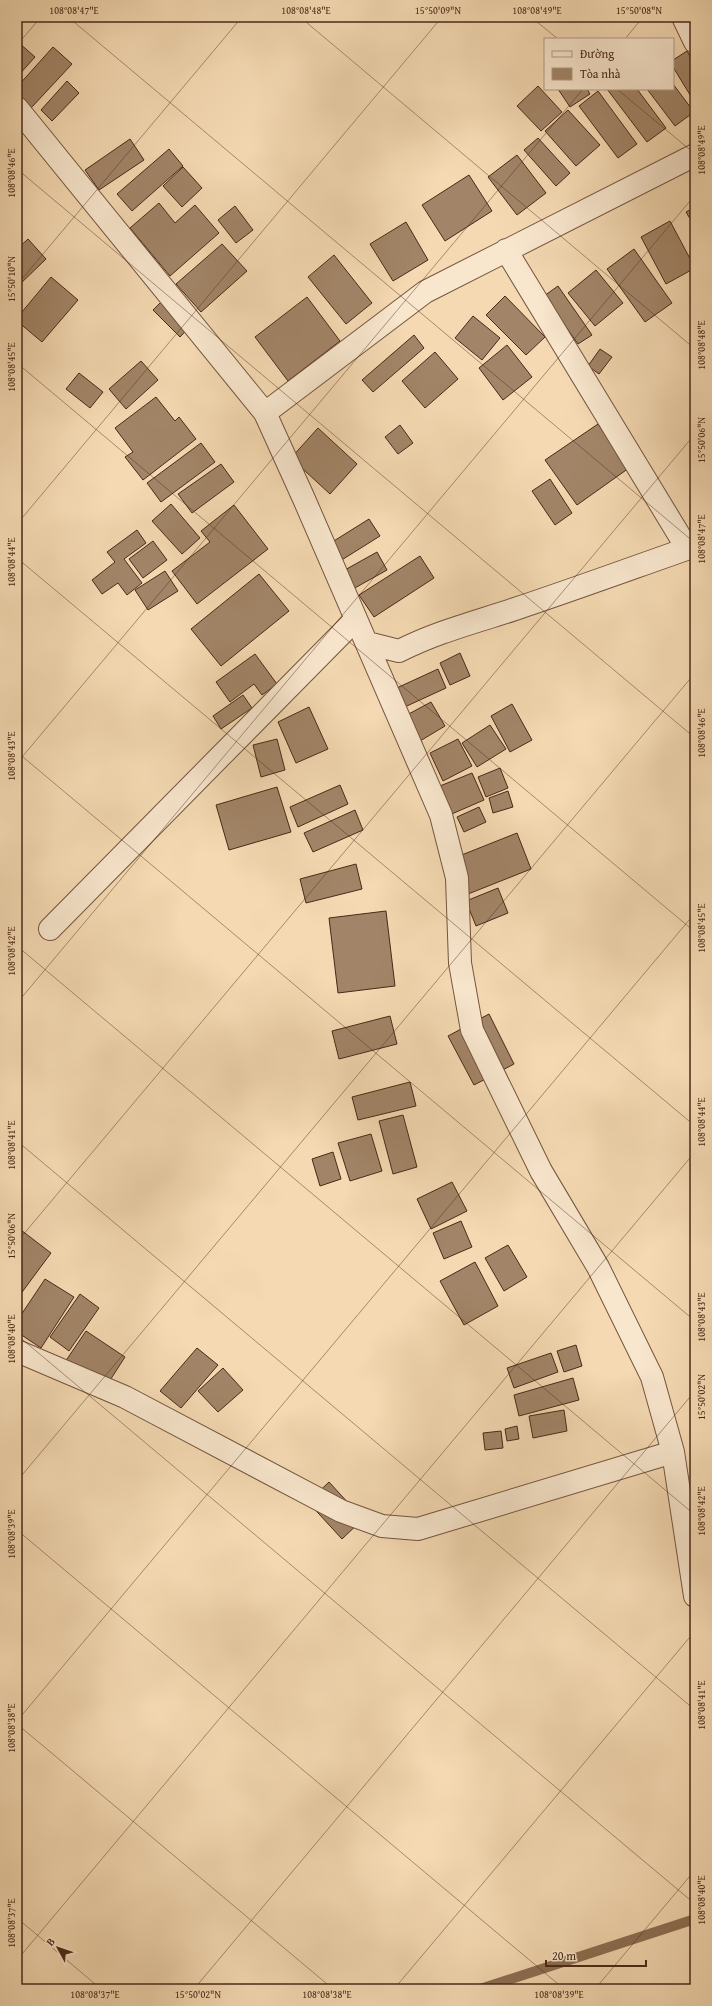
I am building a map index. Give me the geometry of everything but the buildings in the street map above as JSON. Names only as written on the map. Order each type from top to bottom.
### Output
[{"type":"street","points":[[683,17],[695,42]]},
{"type":"street","points":[[17,108],[264,413],[304,499],[441,815],[457,878],[460,963],[472,1030],[541,1171],[598,1267],[652,1377],[674,1452],[695,1596]]},
{"type":"street","points":[[264,413],[425,292],[695,155]]},
{"type":"street","points":[[367,643],[398,651],[425,637],[462,624],[514,610],[691,547],[506,250]]},
{"type":"street","points":[[50,929],[356,619]]},
{"type":"street","points":[[17,1352],[125,1397],[341,1511],[382,1526],[418,1529],[674,1452]]},
{"type":"waterway","points":[[480,1989],[695,1919]]}]
